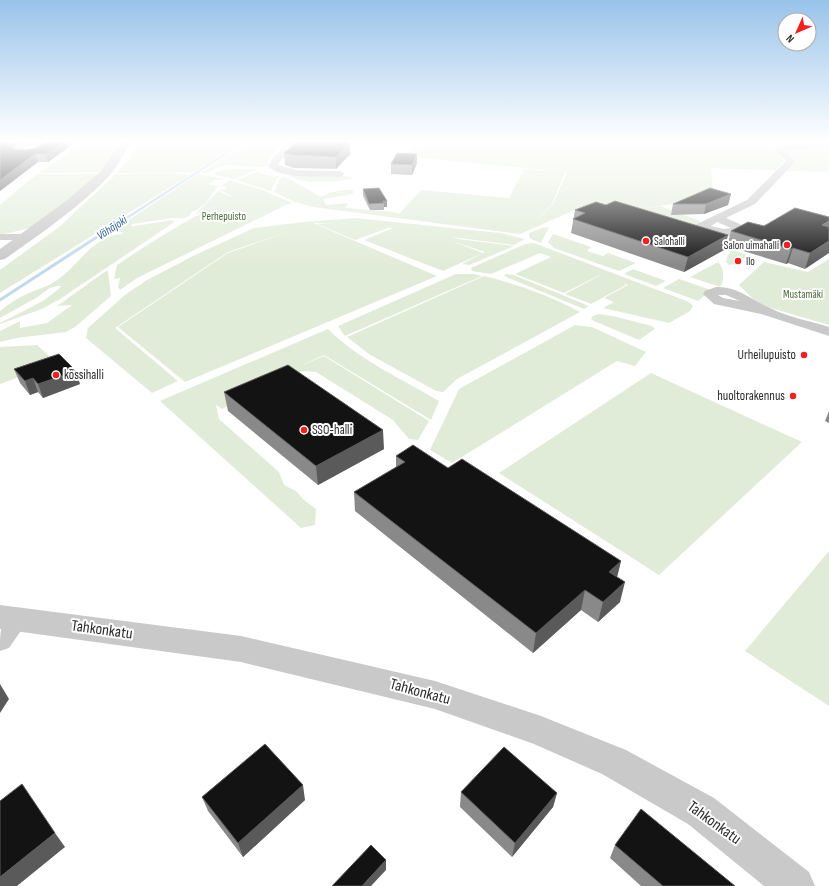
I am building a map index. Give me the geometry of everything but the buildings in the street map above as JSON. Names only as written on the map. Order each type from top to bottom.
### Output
[{"type":"street","points":[[0,256],[70,204],[93,183]]},
{"type":"street","points":[[718,219],[751,202],[770,183]]},
{"type":"street","points":[[0,237],[27,237]]},
{"type":"street","points":[[765,311],[829,332]]},
{"type":"street","name":"Tahkonkatu","points":[[6,626],[241,649],[435,695],[542,731],[614,762],[701,811],[795,886]]},
{"type":"green space","points":[[26,183],[87,183],[35,227],[0,235],[0,205]]},
{"type":"green space","points":[[106,183],[177,183],[0,293],[0,270],[59,227]]},
{"type":"green space","points":[[184,183],[208,183],[207,184],[218,186],[206,203],[184,218],[173,218],[132,224],[131,226],[171,220],[174,221],[60,299],[42,309],[0,324],[43,301],[60,288],[61,286],[50,288],[36,298],[0,318],[0,311],[21,297],[47,286],[63,276],[86,253],[102,240],[111,236],[122,234],[123,232],[117,233],[115,231],[118,227]]},
{"type":"green space","name":"Perhepuisto","points":[[225,183],[241,183],[260,189],[292,203],[137,278],[120,290],[118,287],[120,278],[114,279],[117,265],[166,233],[196,216],[201,215],[202,211],[196,214],[218,191],[234,198],[219,190],[223,190],[226,187],[222,186]]},
{"type":"green space","points":[[247,183],[275,183],[271,191]]},
{"type":"green space","points":[[278,183],[297,183],[321,197],[336,191],[353,190],[353,194],[323,199],[326,205],[348,203],[346,208],[395,212],[399,214],[421,190],[509,198],[517,183],[560,183],[552,204],[528,228],[553,204],[562,183],[712,183],[713,196],[694,201],[643,208],[662,206],[700,221],[700,224],[696,225],[594,205],[577,209],[520,234],[313,207],[295,202],[274,192]]},
{"type":"green space","points":[[355,218],[500,233],[525,239],[514,245],[452,237],[514,246],[469,265],[462,264],[485,252],[449,240],[483,253],[443,271],[364,240],[393,228],[388,228],[355,240],[317,224],[332,223],[313,223],[437,276],[185,382],[118,327],[228,253],[299,228],[228,252],[115,328],[178,381],[152,393],[86,338],[88,328],[126,294],[147,280],[195,255],[254,228]]},
{"type":"green space","points":[[549,227],[541,243],[531,239],[529,236],[529,233]]},
{"type":"green space","points":[[553,234],[591,247],[587,251],[603,256],[608,253],[636,263],[619,271],[554,248],[548,242]]},
{"type":"green space","points":[[534,243],[689,302],[693,306],[690,311],[669,323],[603,308],[614,302],[604,298],[628,285],[624,283],[626,285],[591,304],[565,294],[601,275],[564,293],[515,274],[551,257],[540,253],[491,274],[472,271],[471,268],[525,244]]},
{"type":"green space","points":[[732,250],[748,255],[738,264],[729,265],[726,262],[728,255]]},
{"type":"green space","name":"Mustamäki","points":[[829,259],[829,325],[764,306],[754,300],[739,285],[764,262],[808,272]]},
{"type":"green space","points":[[718,262],[722,267],[723,274],[723,281],[720,287],[690,277]]},
{"type":"green space","points":[[633,269],[666,281],[656,286],[624,274]]},
{"type":"green space","points":[[108,271],[111,296],[75,327],[66,332],[17,338],[0,342],[0,331],[20,321],[20,328],[47,323],[72,305],[57,306]]},
{"type":"green space","points":[[456,274],[474,274],[482,276],[345,336],[338,326]]},
{"type":"green space","points":[[506,274],[514,275],[589,306],[584,309],[504,276]]},
{"type":"green space","points":[[484,276],[533,291],[580,312],[457,379],[443,392],[436,391],[369,354],[347,337]]},
{"type":"green space","points":[[679,279],[711,290],[698,301],[663,288]]},
{"type":"green space","points":[[598,314],[613,316],[652,326],[655,329],[639,340],[591,319],[593,316]]},
{"type":"green space","points":[[575,325],[592,327],[646,352],[635,366],[617,361],[452,463],[430,450],[459,389]]},
{"type":"green space","points":[[328,329],[367,360],[439,401],[431,420],[324,355],[298,367],[324,356],[429,421],[418,440],[409,439],[393,420],[316,372],[302,371],[222,409],[216,405],[219,419],[279,472],[284,485],[296,491],[304,500],[316,509],[315,525],[301,528],[160,401]]},
{"type":"green space","points":[[37,345],[57,363],[0,384],[0,347]]},
{"type":"green space","points":[[651,373],[802,442],[659,575],[499,473]]},
{"type":"green space","points":[[829,551],[829,706],[745,651]]},
{"type":"waterway","name":"Vähäjoki","points":[[119,223],[180,183]]},
{"type":"waterway","name":"Vähäjoki","points":[[0,300],[120,222]]},
{"type":"place","name":"Salohalli","points":[[646,241]]},
{"type":"place","name":"Salon uimahalli","points":[[787,245]]},
{"type":"place","name":"Ilo","points":[[738,261]]},
{"type":"place","name":"Urheilupuisto","points":[[804,355]]},
{"type":"place","name":"kössihalli","points":[[56,375]]},
{"type":"place","name":"huoltorakennus","points":[[793,396]]},
{"type":"place","name":"SSO-halli","points":[[304,430]]}]
